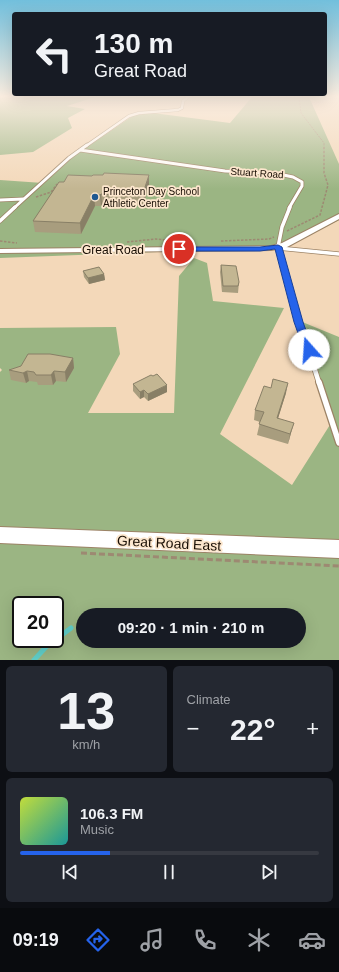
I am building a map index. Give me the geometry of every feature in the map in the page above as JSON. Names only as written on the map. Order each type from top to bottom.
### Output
[{"type":"street","name":"Great Road","points":[[0,251],[278,248],[339,216]]},
{"type":"street","name":"Great Road East","points":[[0,535],[339,549]]},
{"type":"lane","points":[[0,221],[80,150],[112,128]]},
{"type":"lane","name":"Stuart Road","points":[[80,150],[227,171],[272,173],[292,176],[302,182],[302,186],[290,206],[278,248],[299,322],[339,443]]},
{"type":"lane","points":[[0,200],[23,199]]},
{"type":"lane","points":[[278,248],[339,254]]},
{"type":"path","points":[[218,241],[269,239],[320,215],[328,185],[324,173],[324,142],[313,128]]},
{"type":"path","points":[[47,198],[58,183]]},
{"type":"path","points":[[23,199],[50,192],[55,193]]},
{"type":"path","points":[[122,242],[156,239],[176,241]]},
{"type":"path","points":[[0,241],[18,243]]},
{"type":"path","points":[[77,552],[339,566]]},
{"type":"green space","points":[[0,128],[72,128],[33,152],[0,155]]},
{"type":"green space","points":[[115,128],[323,128],[339,164],[339,220],[287,247],[0,258],[0,180],[43,183],[58,167]]},
{"type":"green space","points":[[194,258],[207,263],[213,301],[284,308],[220,434],[292,485],[333,420],[295,319],[339,337],[339,660],[0,660],[0,372],[2,370],[0,368],[0,328],[116,327],[120,354],[88,413],[174,413],[179,276]]},
{"type":"building","points":[[104,173],[149,175],[142,196],[94,195],[80,223],[33,221],[59,182],[64,182],[68,175],[92,176],[103,175]]},
{"type":"building","points":[[221,265],[236,266],[239,282],[238,286],[223,286]]},
{"type":"building","points":[[99,267],[104,274],[88,278],[83,271]]},
{"type":"building","points":[[28,354],[50,354],[73,358],[65,372],[54,371],[51,375],[36,375],[34,372],[27,371],[23,373],[9,370],[21,366]]},
{"type":"building","points":[[157,374],[167,385],[148,394],[144,390],[140,392],[133,384],[151,375],[153,376]]},
{"type":"building","points":[[273,379],[288,383],[277,418],[294,423],[290,434],[259,424],[264,412],[255,410],[264,386],[271,388]]},
{"type":"waterway","points":[[34,660],[46,647],[71,628]]},
{"type":"place","name":"Princeton Day School Athletic Center","points":[[95,197]]},
{"type":"route","points":[[179,249],[260,249],[278,247],[299,322],[309,350]]}]
